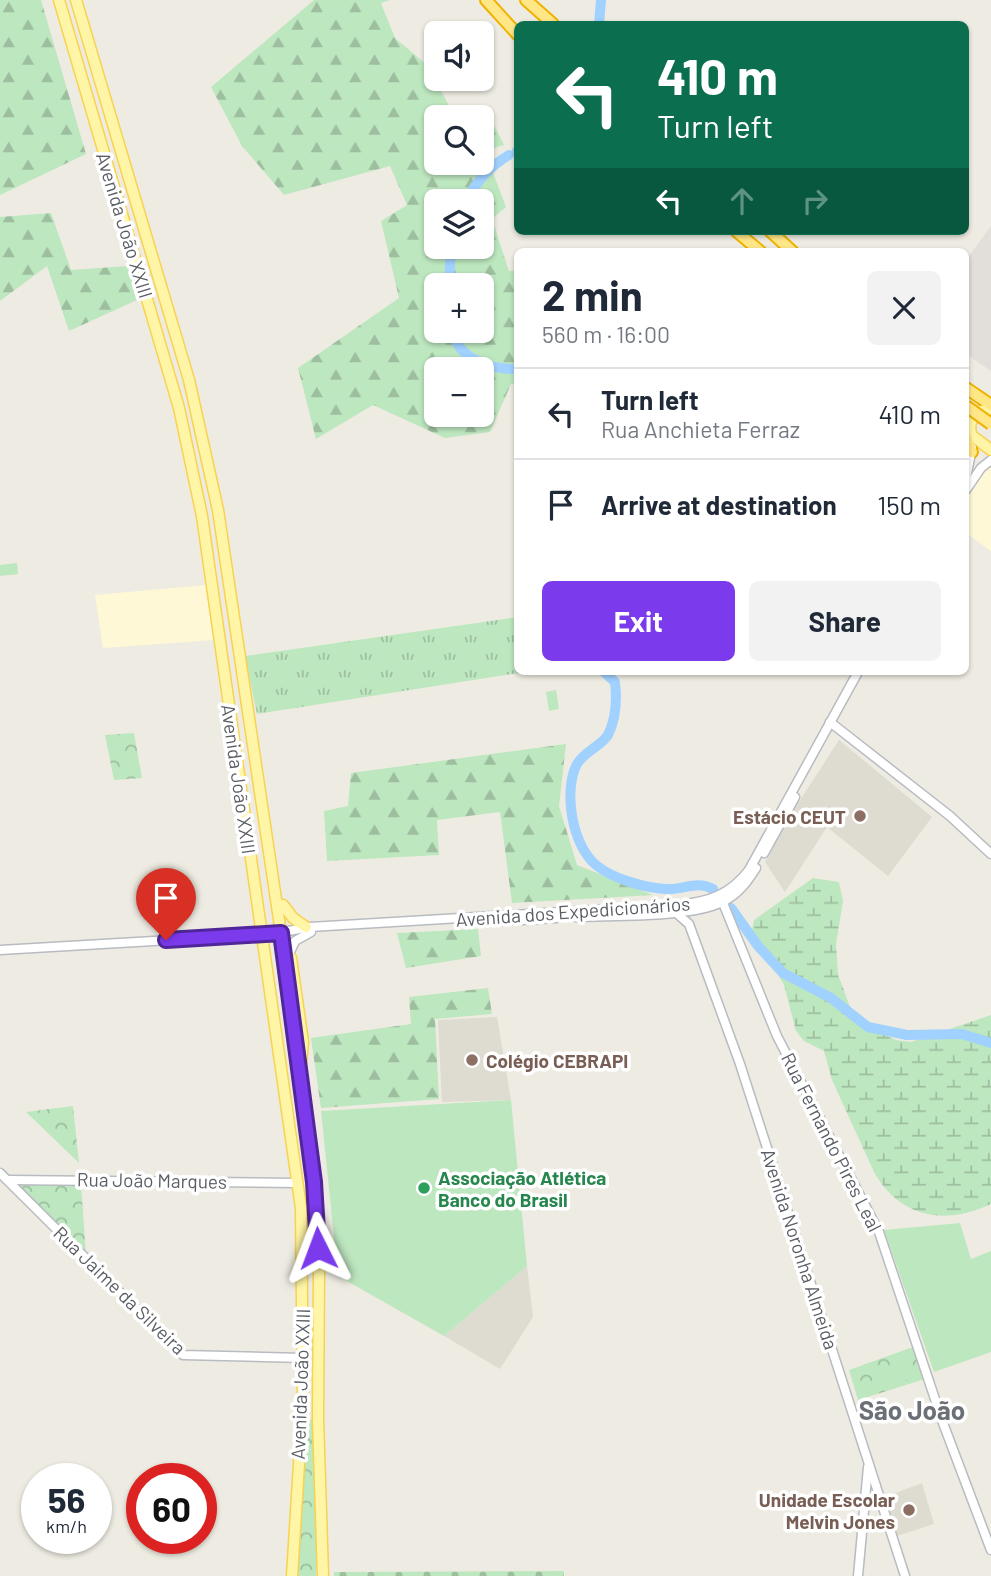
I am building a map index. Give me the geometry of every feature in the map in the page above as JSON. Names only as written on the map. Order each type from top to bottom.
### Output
[{"type":"highway","points":[[486,0],[514,31]]},
{"type":"highway","points":[[526,0],[550,21]]},
{"type":"highway","points":[[741,235],[756,248]]},
{"type":"highway","points":[[774,235],[789,248]]},
{"type":"highway","points":[[969,390],[991,407]]},
{"type":"highway","points":[[969,408],[991,424]]},
{"type":"highway","points":[[969,417],[991,433]]},
{"type":"highway","points":[[969,438],[972,452]]},
{"type":"main road","name":"Avenida João XXIII","points":[[59,0],[193,462],[202,516],[286,1090],[304,1246],[303,1399],[292,1576]]},
{"type":"main road","name":"Avenida João XXIII","points":[[76,0],[196,404],[213,484],[256,780],[284,932],[317,1228],[318,1418],[323,1576]]},
{"type":"main road","points":[[128,236],[138,233],[149,249]]},
{"type":"main road","points":[[969,430],[976,412],[991,407]]},
{"type":"main road","points":[[969,435],[991,450]]},
{"type":"main road","points":[[969,471],[972,452]]},
{"type":"main road","points":[[969,482],[991,460]]},
{"type":"main road","points":[[193,462],[203,490],[208,490],[213,484]]},
{"type":"main road","points":[[202,516],[205,509],[213,512],[222,541]]},
{"type":"main road","name":"Avenida dos Expedicionários","points":[[832,724],[856,675]]},
{"type":"main road","name":"Avenida dos Expedicionários","points":[[307,930],[674,911],[722,899],[749,870],[862,675]]},
{"type":"main road","points":[[832,724],[950,816],[991,853]]},
{"type":"main road","points":[[240,781],[256,780]]},
{"type":"main road","points":[[243,801],[250,795],[259,797]]},
{"type":"main road","points":[[274,887],[283,905],[307,930],[295,941],[290,952]]},
{"type":"main road","name":"Rua Fernando Pires Leal","points":[[722,899],[777,1036],[879,1232],[943,1423],[991,1550]]},
{"type":"main road","points":[[283,905],[284,932],[290,952],[303,1042],[299,1073],[290,1077],[283,1072]]},
{"type":"main road","points":[[674,911],[690,924],[695,906]]},
{"type":"main road","name":"Avenida dos Expedicionários","points":[[0,950],[695,906]]},
{"type":"main road","name":"Avenida Noronha Almeida","points":[[690,924],[743,1074],[905,1576]]},
{"type":"main road","points":[[286,1090],[293,1088],[301,1091]]},
{"type":"main road","name":"Rua Jaime da Silveira","points":[[0,1173],[183,1355],[303,1358]]},
{"type":"main road","name":"Rua João Marques","points":[[8,1180],[297,1182]]},
{"type":"main road","points":[[303,1399],[310,1404],[318,1402]]},
{"type":"main road","points":[[301,1417],[318,1418]]},
{"type":"main road","points":[[858,1576],[868,1464]]},
{"type":"shaded area","points":[[991,226],[991,371],[969,356],[969,256]]},
{"type":"shaded area","points":[[991,466],[991,551],[969,535],[969,493],[982,473]]},
{"type":"shaded area","points":[[206,585],[213,640],[103,648],[95,595]]},
{"type":"shaded area","name":"Estácio CEUT","points":[[839,740],[932,817],[888,876],[827,827],[785,892],[765,862],[795,808]]},
{"type":"shaded area","name":"Colégio CEBRAPI","points":[[497,1017],[511,1100],[442,1102],[438,1020]]},
{"type":"shaded area","points":[[527,1266],[533,1317],[500,1369],[444,1336]]},
{"type":"shaded area","name":"Unidade Escolar Melvin Jones","points":[[922,1483],[934,1524],[897,1536],[885,1497]]},
{"type":"green space","points":[[0,0],[41,0],[86,154],[0,195]]},
{"type":"green space","points":[[314,0],[390,0],[381,3],[395,38],[424,62],[424,91],[441,91],[449,105],[424,105],[424,175],[494,175],[506,207],[494,217],[494,189],[424,189],[424,259],[494,259],[494,225],[509,271],[514,270],[514,384],[511,384],[494,423],[494,357],[424,357],[424,427],[492,427],[490,432],[445,438],[373,405],[316,439],[298,368],[399,298],[381,221],[407,205],[390,166],[284,195],[242,146],[211,87]]},
{"type":"green space","points":[[494,125],[504,145],[494,148]]},
{"type":"green space","points":[[51,213],[71,270],[128,266],[137,300],[69,331],[47,266],[0,301],[0,217]]},
{"type":"green space","points":[[17,563],[18,574],[0,576],[0,565]]},
{"type":"green space","points":[[514,618],[514,674],[257,714],[245,656]]},
{"type":"green space","points":[[556,690],[559,709],[549,711],[546,692]]},
{"type":"green space","points":[[134,733],[142,778],[114,780],[105,735]]},
{"type":"green space","points":[[566,744],[559,806],[577,865],[653,895],[512,903],[500,812],[437,820],[439,855],[327,861],[324,811],[348,806],[351,773]]},
{"type":"green space","points":[[813,878],[839,882],[843,901],[836,944],[838,974],[850,1007],[869,1028],[896,1040],[911,1042],[991,1015],[991,1204],[974,1211],[941,1216],[925,1214],[897,1199],[874,1172],[832,1080],[824,1051],[804,1041],[796,1031],[784,985],[752,930],[754,920]]},
{"type":"green space","points":[[478,929],[481,956],[406,968],[397,933]]},
{"type":"green space","points":[[488,988],[492,1014],[435,1019],[439,1099],[321,1108],[311,1038],[411,1024],[409,997]]},
{"type":"green space","name":"Associação Atlética Banco do Brasil","points":[[511,1100],[527,1266],[444,1336],[338,1276],[321,1111]]},
{"type":"green space","points":[[73,1106],[79,1163],[26,1112]]},
{"type":"green space","points":[[18,1184],[81,1184],[86,1254]]},
{"type":"green space","points":[[960,1223],[971,1259],[991,1251],[991,1352],[934,1372],[884,1230]]},
{"type":"green space","points":[[913,1347],[925,1379],[858,1400],[849,1370]]},
{"type":"green space","points":[[911,1364],[915,1378],[893,1384],[889,1371]]},
{"type":"green space","points":[[306,1419],[314,1420],[316,1427],[316,1576],[297,1576]]},
{"type":"green space","points":[[564,1571],[564,1576],[334,1576],[334,1572]]},
{"type":"waterway","points":[[599,21],[601,0]]},
{"type":"waterway","points":[[473,189],[484,175],[509,155]]},
{"type":"waterway","points":[[450,259],[450,273]]},
{"type":"waterway","points":[[457,343],[468,356],[477,361],[514,369]]},
{"type":"waterway","points":[[607,675],[615,682],[613,722],[605,739],[584,756],[573,775],[572,817],[581,845],[596,865],[611,875],[630,882],[667,889],[695,885],[713,889]]},
{"type":"waterway","points":[[731,908],[758,946],[783,973],[831,998],[868,1027],[907,1035],[962,1034],[991,1043]]},
{"type":"place","name":"Estácio CEUT","points":[[860,816]]},
{"type":"place","name":"Colégio CEBRAPI","points":[[472,1060]]},
{"type":"place","name":"Associação Atlética Banco do Brasil","points":[[424,1188]]},
{"type":"place","name":"Unidade Escolar Melvin Jones","points":[[909,1510]]},
{"type":"district","name":"São João","points":[[912,1409]]},
{"type":"route","points":[[166,940],[281,933],[314,1182],[318,1248]]}]
